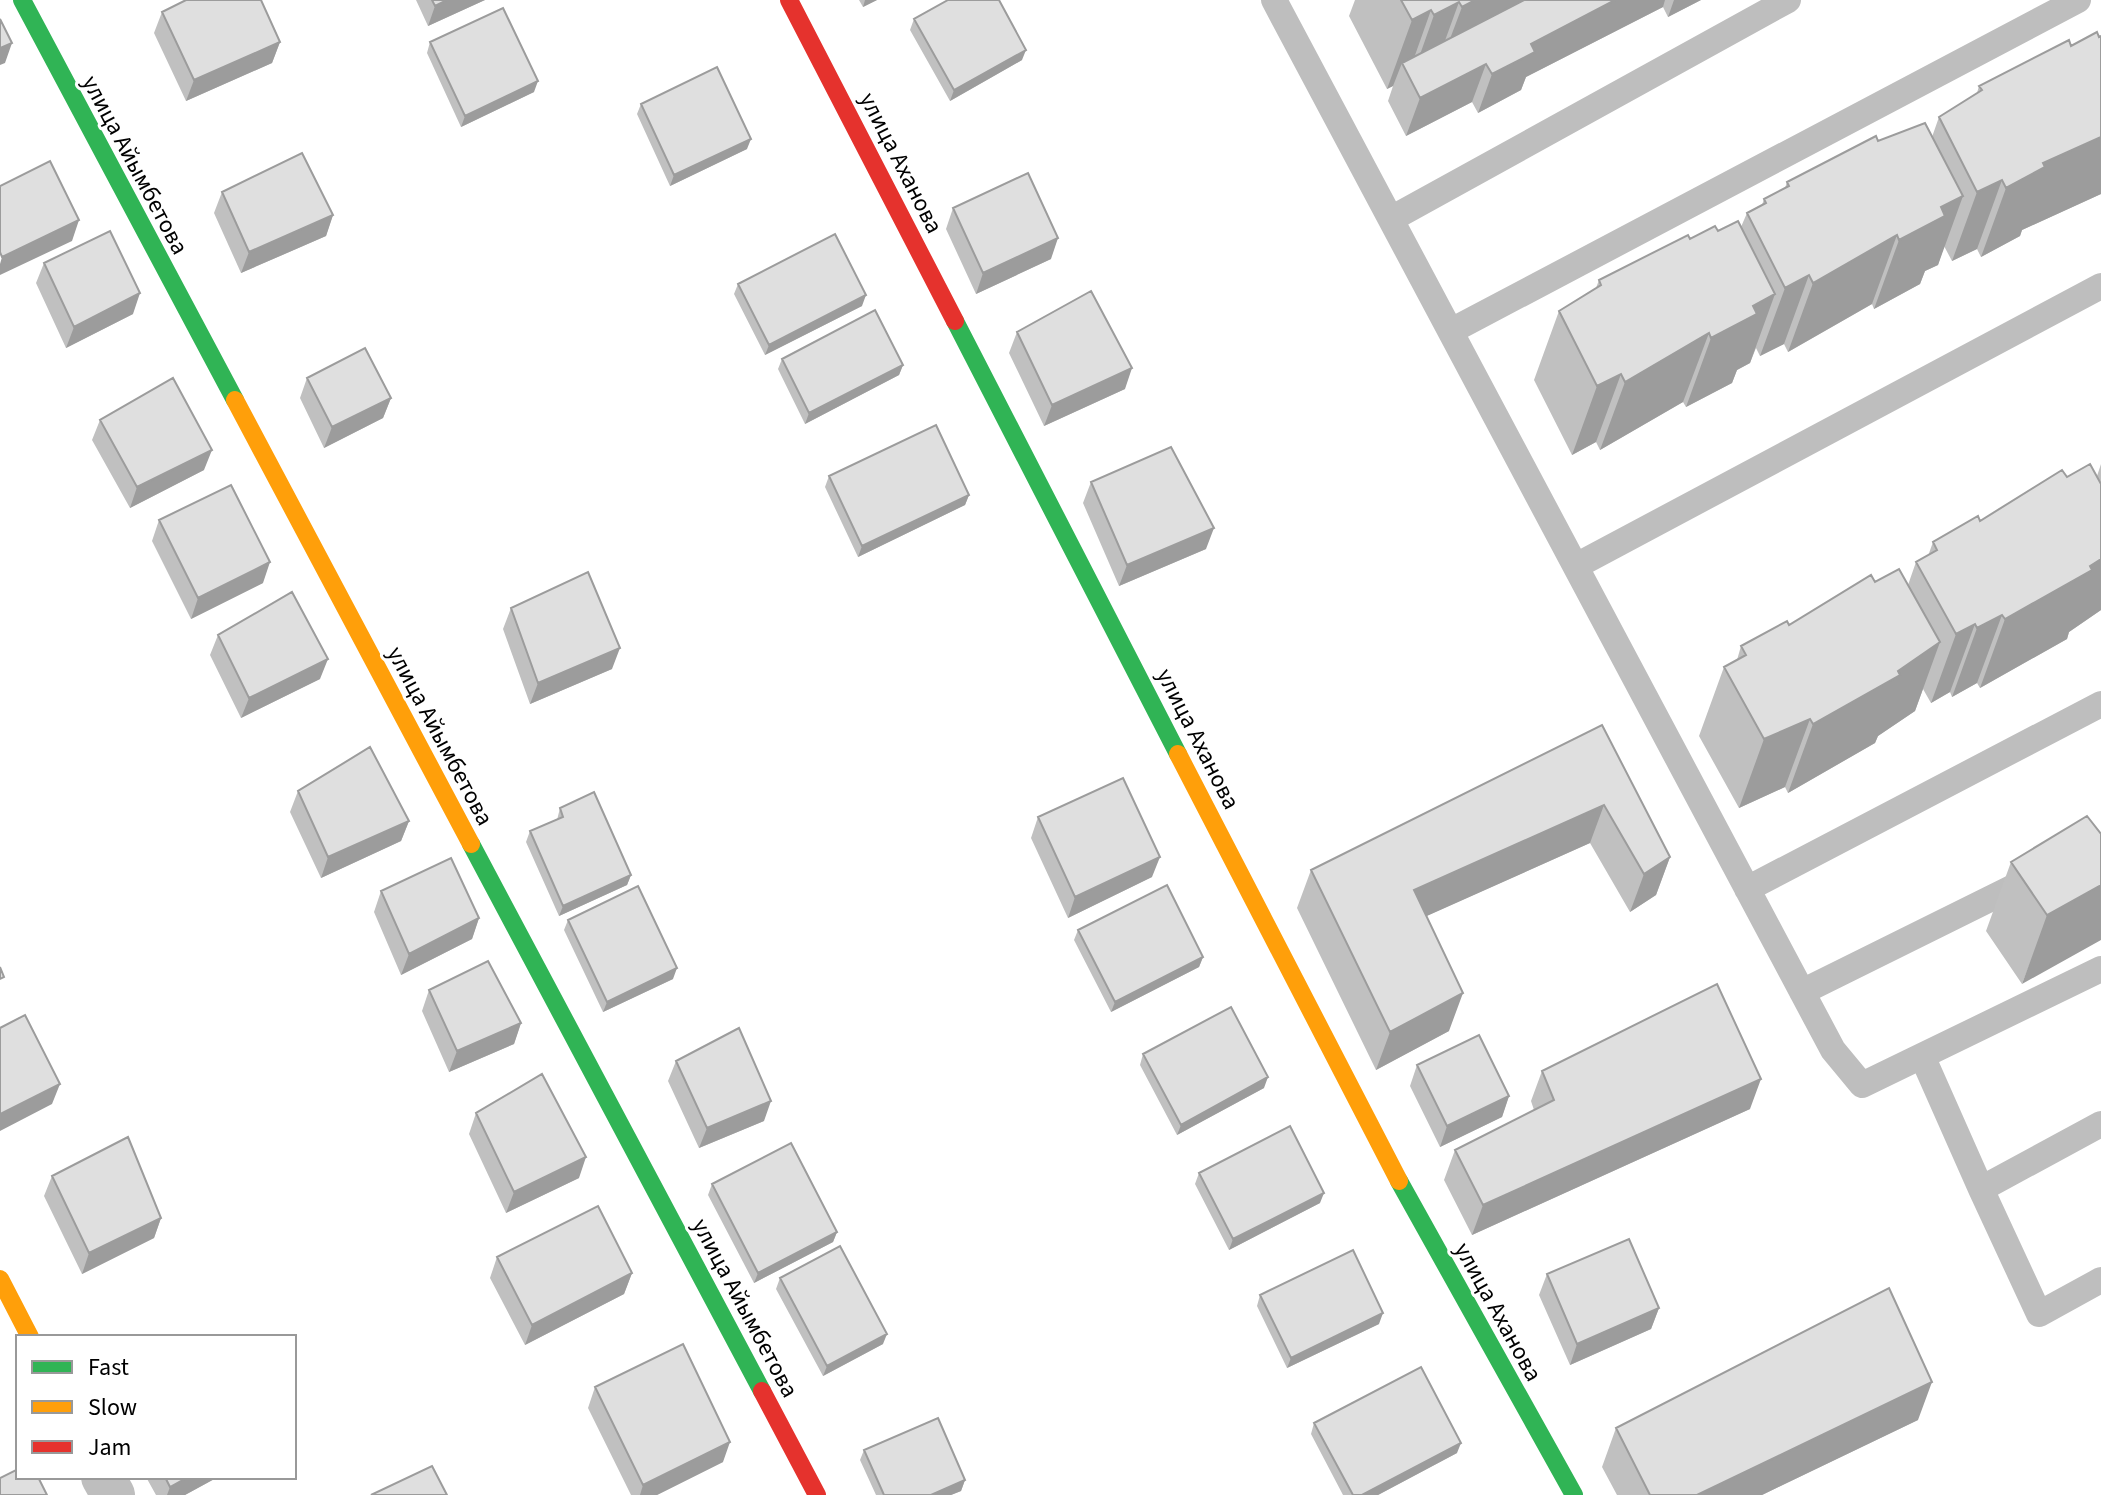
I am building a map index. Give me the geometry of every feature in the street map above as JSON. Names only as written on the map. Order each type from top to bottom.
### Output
[{"type":"street","name":"улица Айымбетова","points":[[22,0],[817,1495]]},
{"type":"street","name":"улица Аханова","points":[[789,0],[1440,1260],[1574,1495]]},
{"type":"street","points":[[0,1279],[29,1335]]},
{"type":"lane","points":[[1274,0],[1833,1050],[1862,1085],[2101,969]]},
{"type":"lane","points":[[1391,219],[1788,0]]},
{"type":"lane","points":[[1451,331],[2078,0]]},
{"type":"lane","points":[[1576,566],[2101,286]]},
{"type":"lane","points":[[1747,889],[2101,704]]},
{"type":"lane","points":[[1802,992],[2044,872]]},
{"type":"lane","points":[[1923,1058],[2039,1314],[2101,1280]]},
{"type":"lane","points":[[1981,1189],[2101,1124]]},
{"type":"building","points":[[186,0],[261,0],[280,42],[194,80],[162,12]]},
{"type":"building","points":[[432,0],[447,0],[435,6]]},
{"type":"building","points":[[948,0],[999,0],[1026,50],[954,90],[914,19]]},
{"type":"building","points":[[1401,0],[1475,0],[1462,7],[1459,2],[1434,15],[1431,10],[1412,20]]},
{"type":"building","points":[[1524,0],[1615,0],[1531,44],[1535,52],[1492,74],[1486,64],[1420,98],[1402,63]]},
{"type":"building","points":[[503,8],[538,81],[465,116],[430,42]]},
{"type":"building","points":[[0,19],[12,43],[0,48]]},
{"type":"building","points":[[2097,32],[2101,36],[2101,137],[2043,163],[2045,167],[2006,188],[2002,180],[1977,192],[1939,117],[1982,90],[1979,86],[2069,40],[2071,46]]},
{"type":"building","points":[[717,67],[751,139],[674,175],[641,104]]},
{"type":"building","points":[[1925,123],[1963,196],[1941,207],[1945,216],[1899,240],[1897,235],[1813,283],[1809,275],[1785,288],[1747,213],[1766,203],[1764,199],[1789,186],[1787,182],[1876,136],[1878,141]]},
{"type":"building","points":[[302,153],[333,215],[249,252],[222,192]]},
{"type":"building","points":[[50,161],[79,220],[2,257],[0,186]]},
{"type":"building","points":[[1028,173],[1058,238],[983,273],[953,208]]},
{"type":"building","points":[[1738,221],[1775,294],[1753,306],[1757,314],[1711,338],[1709,333],[1625,382],[1621,374],[1597,386],[1559,311],[1601,285],[1599,280],[1688,235],[1690,239],[1715,226],[1718,231]]},
{"type":"building","points":[[110,231],[140,293],[74,327],[44,263]]},
{"type":"building","points":[[835,234],[866,295],[769,345],[738,284]]},
{"type":"building","points":[[1091,291],[1132,368],[1052,405],[1017,332]]},
{"type":"building","points":[[875,310],[903,365],[809,413],[782,359]]},
{"type":"building","points":[[365,348],[391,398],[332,427],[307,378]]},
{"type":"building","points":[[173,378],[212,450],[137,487],[100,420]]},
{"type":"building","points":[[936,425],[969,495],[862,546],[829,476]]},
{"type":"building","points":[[1171,447],[1214,528],[1127,565],[1091,482]]},
{"type":"building","points":[[2090,464],[2101,484],[2101,559],[2090,566],[2092,570],[2005,619],[2002,615],[1977,628],[1975,624],[1956,634],[1916,562],[1937,550],[1933,542],[1978,516],[1980,521],[2062,470],[2067,477]]},
{"type":"building","points":[[231,485],[270,562],[198,598],[159,520]]},
{"type":"building","points":[[1899,569],[1940,642],[1898,671],[1900,675],[1813,724],[1810,719],[1764,739],[1724,667],[1746,655],[1741,646],[1787,621],[1789,625],[1871,575],[1875,582]]},
{"type":"building","points":[[588,572],[620,648],[538,683],[511,608]]},
{"type":"building","points":[[292,592],[328,659],[249,698],[218,635]]},
{"type":"building","points":[[1602,725],[1670,857],[1644,874],[1604,805],[1414,890],[1463,993],[1390,1032],[1311,870]]},
{"type":"building","points":[[370,747],[409,821],[328,857],[298,791]]},
{"type":"building","points":[[1123,778],[1160,857],[1075,897],[1038,817]]},
{"type":"building","points":[[594,792],[631,875],[563,906],[530,831],[563,817],[560,808]]},
{"type":"building","points":[[2087,816],[2101,834],[2101,885],[2047,915],[2011,862]]},
{"type":"building","points":[[451,858],[479,918],[409,954],[381,891]]},
{"type":"building","points":[[1167,885],[1203,957],[1115,1002],[1078,930]]},
{"type":"building","points":[[638,886],[677,968],[607,1002],[568,920]]},
{"type":"building","points":[[488,961],[521,1023],[457,1051],[429,990]]},
{"type":"building","points":[[1717,984],[1761,1079],[1483,1205],[1455,1150],[1554,1100],[1542,1071]]},
{"type":"building","points":[[1231,1007],[1268,1077],[1181,1125],[1143,1054]]},
{"type":"building","points":[[25,1015],[60,1084],[0,1114],[0,1028]]},
{"type":"building","points":[[739,1028],[771,1101],[707,1128],[676,1061]]},
{"type":"building","points":[[1479,1035],[1509,1096],[1447,1126],[1417,1065]]},
{"type":"building","points":[[542,1074],[586,1157],[514,1192],[476,1113]]},
{"type":"building","points":[[1290,1126],[1324,1193],[1233,1239],[1199,1173]]},
{"type":"building","points":[[128,1137],[161,1218],[89,1253],[52,1176]]},
{"type":"building","points":[[791,1143],[837,1232],[758,1273],[712,1184]]},
{"type":"building","points":[[598,1206],[632,1273],[532,1325],[497,1257]]},
{"type":"building","points":[[1629,1239],[1659,1308],[1577,1344],[1547,1274]]},
{"type":"building","points":[[840,1246],[887,1334],[827,1366],[780,1278]]},
{"type":"building","points":[[1353,1250],[1383,1313],[1291,1358],[1260,1295]]},
{"type":"building","points":[[1889,1288],[1932,1382],[1697,1495],[1650,1495],[1616,1428]]},
{"type":"building","points":[[683,1344],[730,1442],[643,1485],[595,1387]]},
{"type":"building","points":[[1421,1367],[1461,1443],[1362,1495],[1353,1495],[1314,1423]]},
{"type":"building","points":[[938,1418],[965,1480],[931,1495],[884,1495],[864,1450]]},
{"type":"building","points":[[432,1466],[447,1495],[371,1495]]},
{"type":"building","points":[[16,1470],[16,1479],[39,1479],[47,1495],[0,1495],[0,1478]]},
{"type":"building","points":[[166,1479],[184,1479],[170,1487]]},
{"type":"traffic: fast","points":[[22,0],[235,400]]},
{"type":"traffic: fast","points":[[955,321],[1178,754]]},
{"type":"traffic: fast","points":[[471,844],[762,1391]]},
{"type":"traffic: fast","points":[[1399,1181],[1574,1495]]},
{"type":"traffic: slow","points":[[235,400],[471,844]]},
{"type":"traffic: slow","points":[[1178,754],[1399,1181]]},
{"type":"traffic: slow","points":[[0,1279],[29,1335]]},
{"type":"traffic: jam","points":[[789,0],[955,321]]},
{"type":"traffic: jam","points":[[762,1391],[817,1495]]}]
